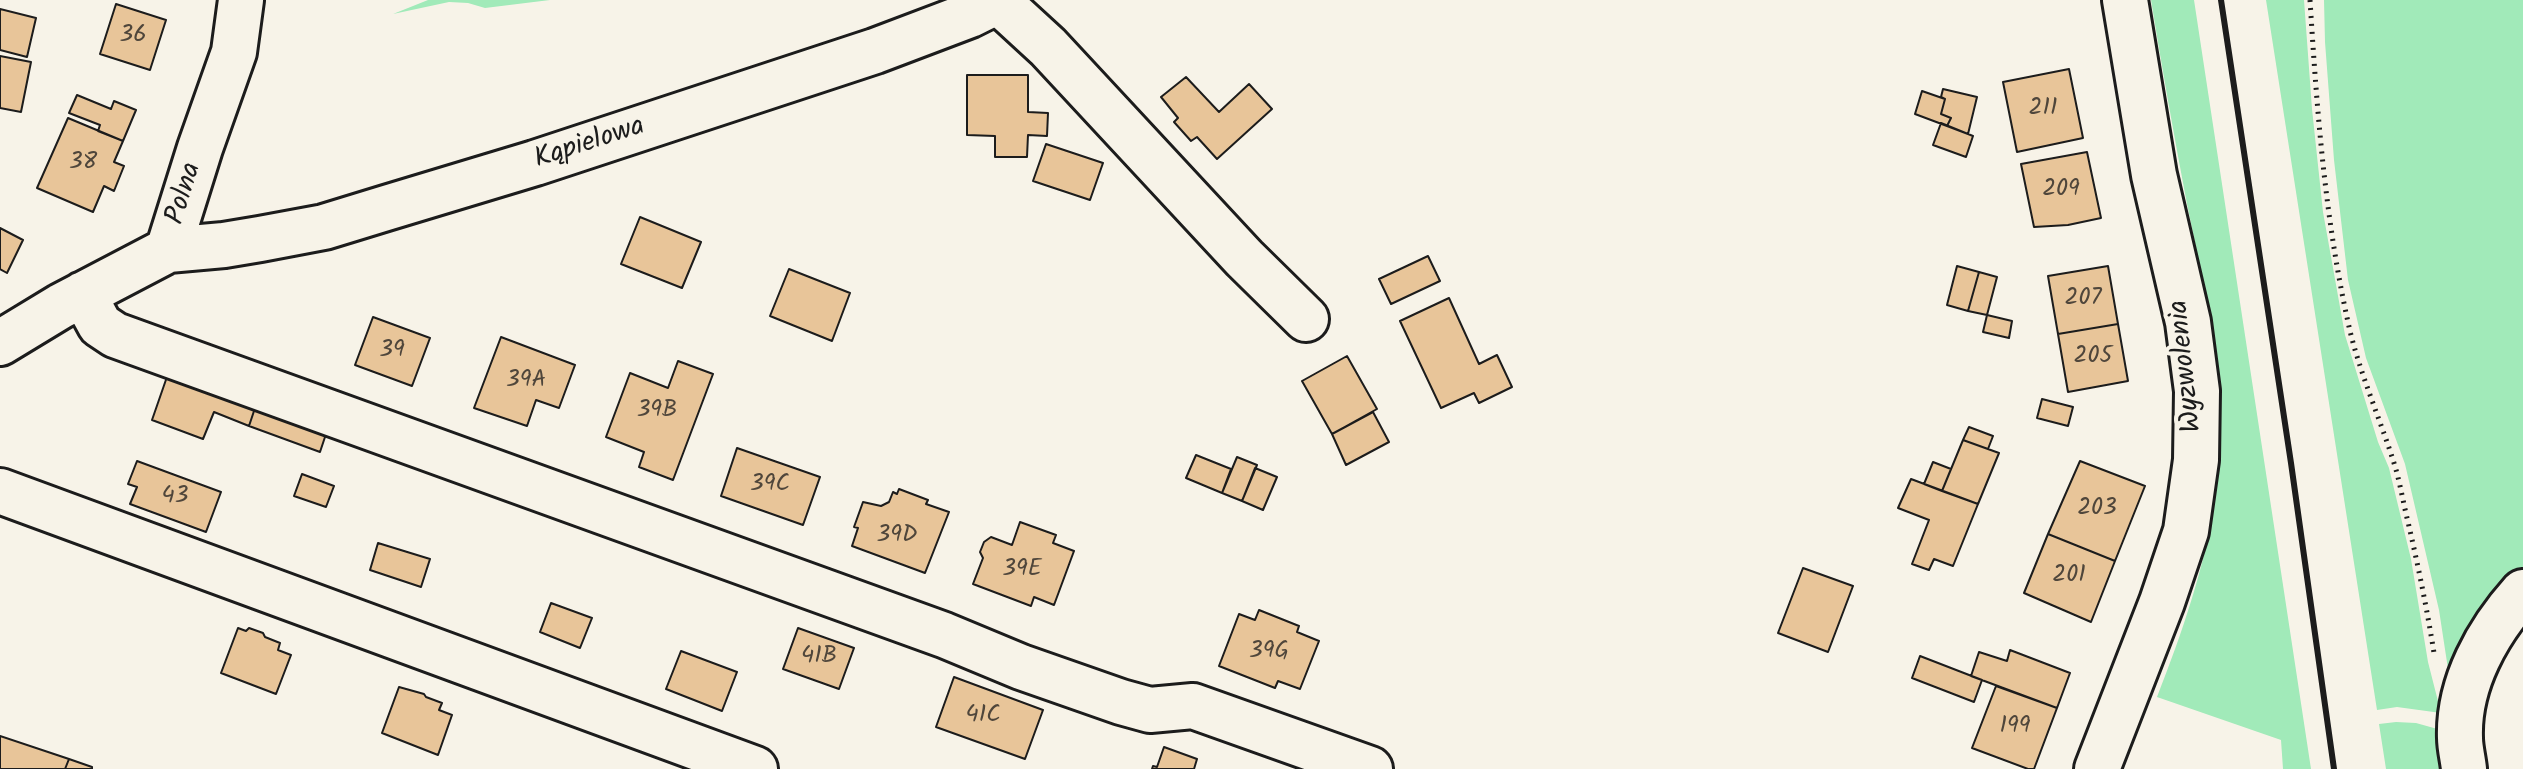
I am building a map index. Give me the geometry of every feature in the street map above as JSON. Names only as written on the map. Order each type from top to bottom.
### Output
[{"type":"street","name":"Polna","points":[[0,343],[83,294],[168,250],[234,52],[241,0]]},
{"type":"street","name":"Kąpielowa","points":[[168,250],[224,245],[324,227],[535,163],[875,51],[970,15],[999,0]]},
{"type":"street","points":[[999,0],[1048,47],[1244,258],[1306,319]]},
{"type":"street","name":"Wyzwolenia","points":[[2097,769],[2186,531],[2196,460],[2197,391],[2188,322],[2154,175],[2125,0]]},
{"type":"street","points":[[83,294],[100,325],[115,335],[944,635],[1081,689],[1150,710],[1193,706],[1370,769]]},
{"type":"street","points":[[0,491],[755,769]]},
{"type":"street","points":[[2464,769],[2459,737],[2465,696],[2475,663],[2505,612],[2523,592]]},
{"type":"path","points":[[2310,0],[2328,211],[2343,297],[2351,336],[2394,464],[2419,565],[2435,655]]},
{"type":"green space","points":[[428,0],[550,0],[485,8],[449,2],[393,14]]},
{"type":"green space","points":[[2151,0],[2194,0],[2311,769],[2283,769],[2281,740],[2157,697],[2184,624],[2205,550],[2215,499],[2220,424],[2209,314]]},
{"type":"green space","points":[[2266,0],[2304,0],[2323,212],[2345,335],[2389,468],[2411,559],[2428,662],[2441,713],[2397,707],[2377,710]]},
{"type":"green space","points":[[2324,0],[2523,0],[2523,574],[2450,682],[2439,610],[2405,464],[2366,358],[2348,280],[2334,160]]},
{"type":"green space","points":[[2416,723],[2441,730],[2457,769],[2386,769],[2379,724]]},
{"type":"building","points":[[116,4],[166,20],[150,70],[100,54]]},
{"type":"building","points":[[0,9],[36,18],[27,57],[0,50]]},
{"type":"building","points":[[0,56],[31,62],[21,112],[0,108]]},
{"type":"building","points":[[2069,69],[2083,138],[2017,152],[2003,82]]},
{"type":"building","points":[[967,75],[1028,75],[1028,112],[1048,113],[1047,136],[1028,135],[1027,157],[995,157],[995,136],[967,135]]},
{"type":"building","points":[[1186,77],[1219,112],[1249,84],[1272,109],[1217,159],[1197,137],[1191,141],[1174,122],[1178,118],[1161,97]]},
{"type":"building","points":[[1943,89],[1977,97],[1968,134],[1947,126],[1951,118],[1941,114],[1945,99],[1941,97]]},
{"type":"building","points":[[1922,91],[1945,99],[1941,114],[1951,118],[1947,126],[1915,114]]},
{"type":"building","points":[[77,95],[111,109],[114,101],[136,110],[123,141],[98,131],[100,125],[69,113]]},
{"type":"building","points":[[68,118],[123,141],[114,162],[124,166],[114,191],[104,186],[93,212],[37,188]]},
{"type":"building","points":[[1941,123],[1973,136],[1966,157],[1933,145]]},
{"type":"building","points":[[1046,144],[1103,163],[1090,200],[1033,181]]},
{"type":"building","points":[[2087,152],[2101,218],[2068,225],[2034,227],[2021,164]]},
{"type":"building","points":[[640,217],[701,242],[682,288],[621,264]]},
{"type":"building","points":[[0,228],[23,240],[7,273],[0,269]]},
{"type":"building","points":[[1428,256],[1440,281],[1391,304],[1379,279]]},
{"type":"building","points":[[1957,266],[1979,272],[1968,311],[1947,305]]},
{"type":"building","points":[[2108,266],[2118,324],[2058,334],[2048,276]]},
{"type":"building","points":[[789,269],[850,293],[832,341],[770,316]]},
{"type":"building","points":[[1979,272],[1997,277],[1987,315],[1968,311]]},
{"type":"building","points":[[1449,298],[1479,364],[1497,355],[1512,387],[1479,403],[1474,393],[1441,408],[1400,321]]},
{"type":"building","points":[[1987,315],[2012,321],[2009,338],[1983,332]]},
{"type":"building","points":[[373,317],[430,338],[412,386],[355,365]]},
{"type":"building","points":[[2118,324],[2128,381],[2068,392],[2058,334]]},
{"type":"building","points":[[501,337],[575,365],[559,408],[536,400],[527,426],[474,408]]},
{"type":"building","points":[[1347,356],[1377,409],[1332,434],[1302,381]]},
{"type":"building","points":[[678,361],[713,374],[673,480],[639,467],[644,452],[606,437],[630,373],[668,388]]},
{"type":"building","points":[[169,371],[256,405],[249,426],[214,412],[203,439],[152,420]]},
{"type":"building","points":[[2042,399],[2073,407],[2068,426],[2037,418]]},
{"type":"building","points":[[256,405],[327,431],[320,452],[249,426]]},
{"type":"building","points":[[1373,412],[1389,442],[1346,465],[1332,434]]},
{"type":"building","points":[[1969,427],[1993,436],[1988,449],[1963,440]]},
{"type":"building","points":[[1963,440],[1999,453],[1978,504],[1942,491]]},
{"type":"building","points":[[737,448],[820,477],[803,525],[721,496]]},
{"type":"building","points":[[1196,455],[1231,469],[1222,493],[1186,478]]},
{"type":"building","points":[[1237,457],[1257,465],[1242,501],[1222,493]]},
{"type":"building","points":[[137,461],[221,492],[206,532],[130,504],[137,487],[128,484]]},
{"type":"building","points":[[2080,461],[2145,486],[2115,561],[2048,534]]},
{"type":"building","points":[[1933,462],[1951,469],[1942,491],[1924,484]]},
{"type":"building","points":[[1255,468],[1277,477],[1263,510],[1242,501]]},
{"type":"building","points":[[302,474],[334,486],[326,507],[294,496]]},
{"type":"building","points":[[1911,479],[1978,504],[1953,566],[1934,559],[1929,570],[1912,564],[1929,520],[1898,508]]},
{"type":"building","points":[[899,489],[949,512],[925,573],[852,546],[858,528],[854,527],[863,502],[881,506],[889,502],[893,492],[897,494]]},
{"type":"building","points":[[1020,522],[1056,535],[1053,543],[1074,551],[1054,605],[1034,597],[1031,606],[973,584],[983,558],[980,552],[984,542],[991,537],[1012,545]]},
{"type":"building","points":[[2048,534],[2115,561],[2091,622],[2024,593]]},
{"type":"building","points":[[378,543],[430,559],[421,587],[370,570]]},
{"type":"building","points":[[1803,568],[1853,586],[1828,652],[1778,633]]},
{"type":"building","points":[[551,603],[592,618],[580,648],[540,632]]},
{"type":"building","points":[[1259,610],[1299,626],[1297,632],[1319,641],[1300,689],[1278,681],[1275,688],[1219,666],[1239,614],[1255,620]]},
{"type":"building","points":[[238,628],[263,633],[265,637],[280,643],[278,650],[291,655],[276,694],[221,673]]},
{"type":"building","points":[[798,628],[854,648],[839,689],[783,669]]},
{"type":"building","points":[[2010,650],[2070,673],[2057,708],[1971,676],[1979,652],[2007,661]]},
{"type":"building","points":[[681,651],[737,672],[722,711],[666,689]]},
{"type":"building","points":[[1920,656],[1982,680],[1974,702],[1912,678]]},
{"type":"building","points":[[954,677],[1043,710],[1025,759],[936,727]]},
{"type":"building","points":[[1996,686],[2057,708],[2034,769],[1972,748]]},
{"type":"building","points":[[399,687],[442,703],[439,710],[452,715],[438,755],[382,733]]},
{"type":"building","points":[[0,736],[69,759],[65,769],[0,769]]},
{"type":"building","points":[[1164,747],[1197,759],[1194,769],[1152,769],[1153,766],[1157,767]]},
{"type":"building","points":[[69,759],[92,767],[92,769],[65,769]]},
{"type":"railway","points":[[2221,0],[2334,769]]}]
